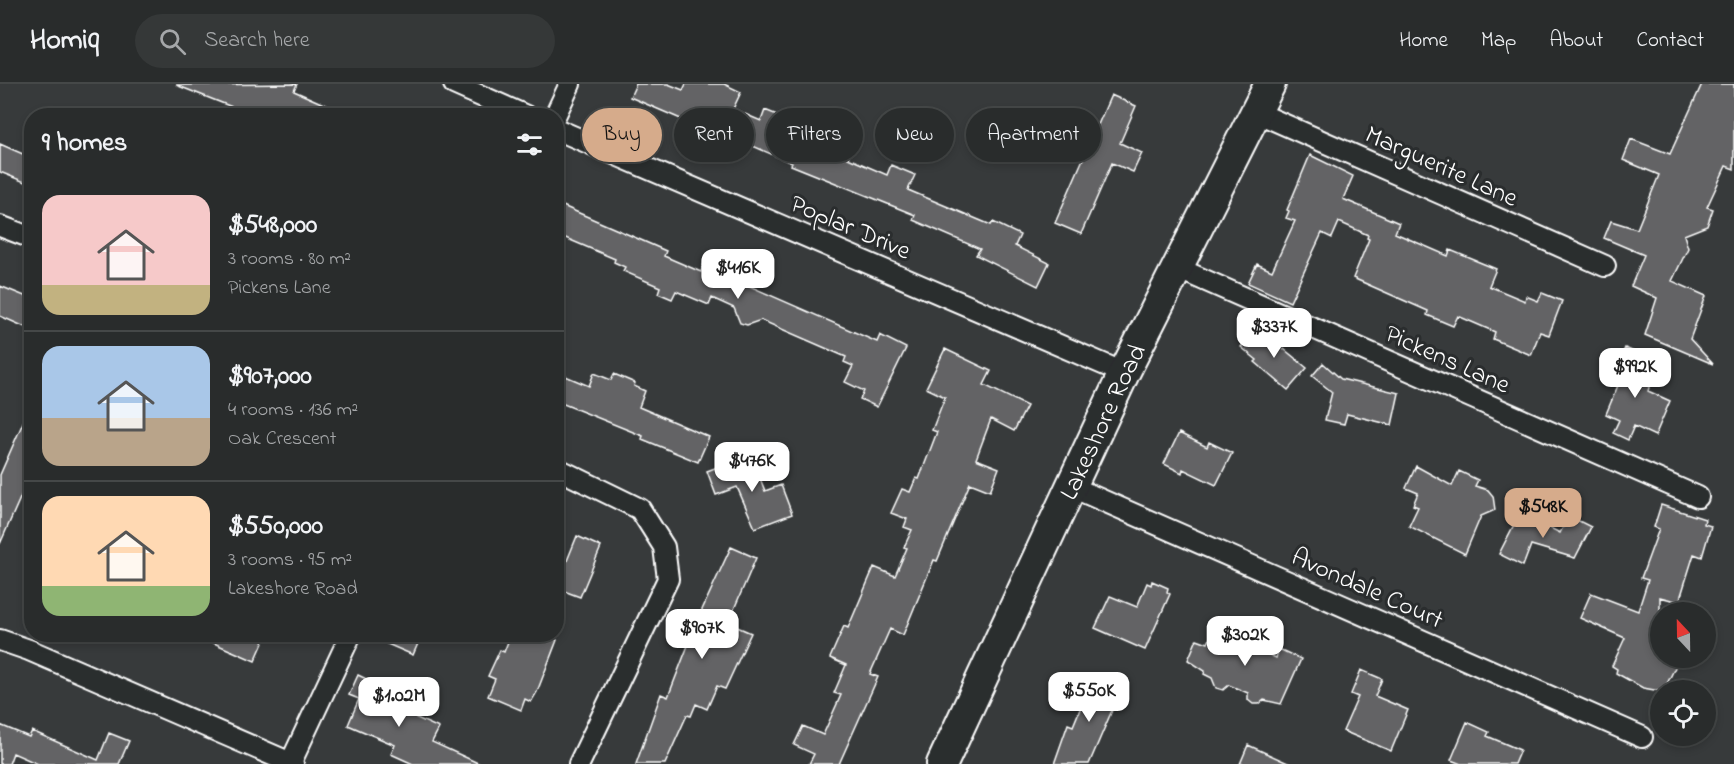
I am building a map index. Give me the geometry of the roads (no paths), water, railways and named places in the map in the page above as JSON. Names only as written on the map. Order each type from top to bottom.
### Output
[{"type":"main road","name":"Lakeshore Road","points":[[942,764],[1124,373],[1270,84]]},
{"type":"street","points":[[454,84],[508,108]]},
{"type":"street","points":[[559,108],[570,84]]},
{"type":"street","name":"Marguerite Lane","points":[[1256,112],[1605,266]]},
{"type":"street","name":"Poplar Drive","points":[[564,132],[1124,373]]},
{"type":"street","points":[[0,226],[24,235]]},
{"type":"street","name":"Pickens Lane","points":[[1177,268],[1698,497]]},
{"type":"street","points":[[564,472],[640,509],[664,547],[668,579],[579,764]]},
{"type":"street","name":"Avondale Court","points":[[1072,487],[1642,737]]},
{"type":"street","points":[[0,640],[24,642]]},
{"type":"street","points":[[32,642],[292,763],[347,642]]}]
